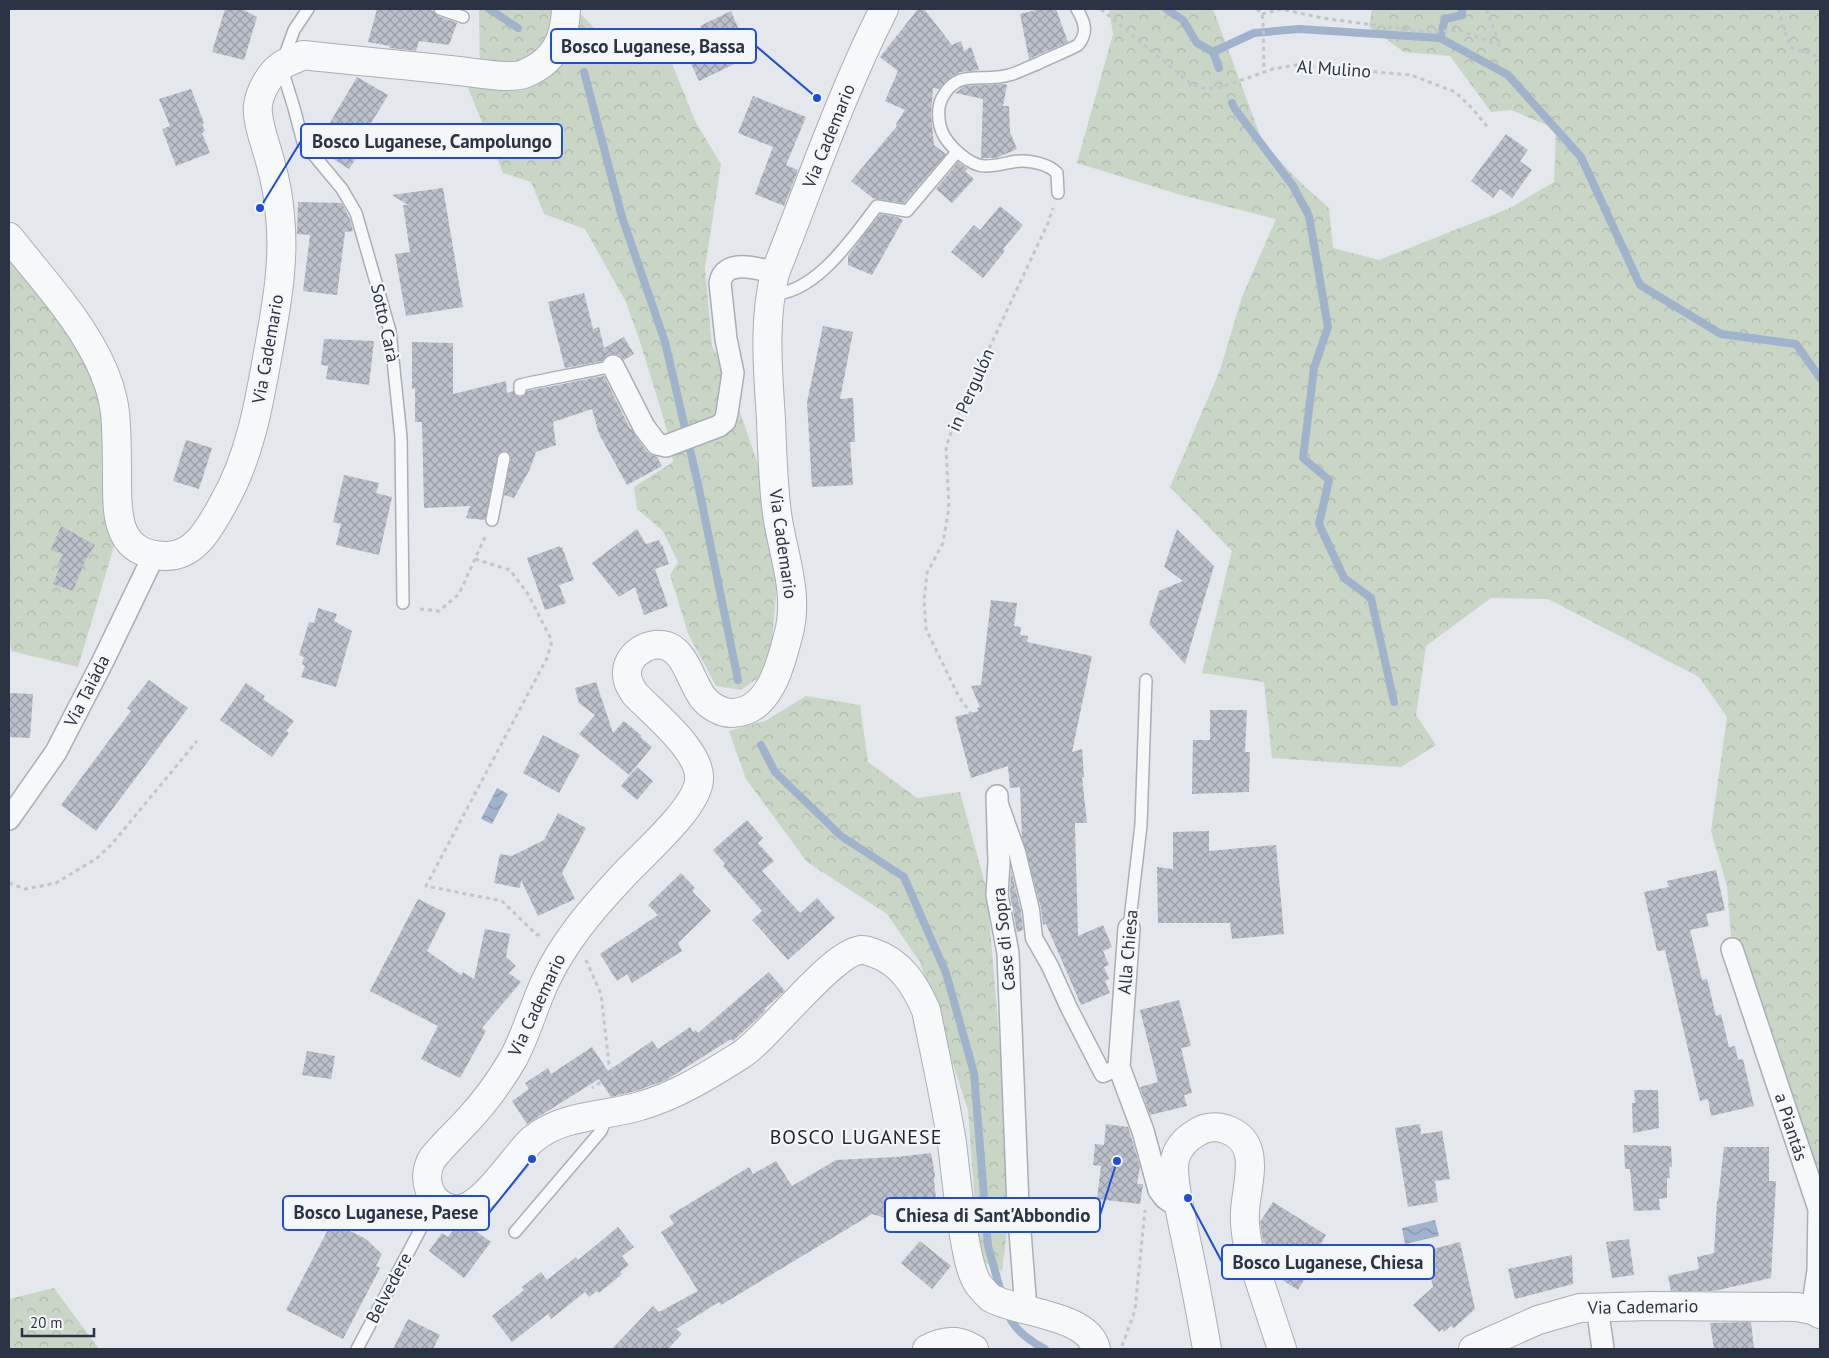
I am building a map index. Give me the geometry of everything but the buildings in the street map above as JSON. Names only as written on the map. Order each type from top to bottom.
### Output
[{"type":"street","name":"Via Cademario","points":[[9,237],[74,322],[104,371],[113,402],[116,425],[118,518],[120,526],[130,542],[143,551],[172,556],[179,554],[194,546],[202,538],[229,493],[244,457],[252,433],[278,299],[281,250],[280,218],[277,192],[260,126],[258,106],[266,83],[281,66],[303,55],[480,74],[522,76],[544,64],[558,47],[565,26],[566,9]]},
{"type":"street","name":"Via Cademario","points":[[436,1200],[427,1184],[427,1167],[439,1151],[470,1118],[506,1071],[519,1048],[548,975],[574,932],[620,878],[685,811],[698,787],[699,767],[693,755],[635,694],[629,685],[628,663],[636,653],[646,646],[658,644],[668,646],[682,660],[698,690],[711,705],[724,712],[739,713],[756,704],[764,697],[777,672],[790,632],[793,598],[778,520],[775,488],[766,344],[772,284],[866,44],[884,9]]},
{"type":"street","points":[[613,366],[650,437],[657,444],[666,446],[719,426],[725,421],[728,413],[733,372],[726,339],[721,276],[727,270],[745,267],[757,268],[772,284]]},
{"type":"street","name":"Via Taiáda","points":[[9,819],[56,752],[103,661],[154,554]]},
{"type":"street","name":"Case di Sopra","points":[[997,796],[1017,852],[1031,910],[1034,938],[1050,966],[1103,1074],[1119,1067]]},
{"type":"street","name":"Case di Sopra","points":[[997,796],[999,862],[997,895],[1008,953],[1018,1206],[1015,1306]]},
{"type":"street","name":"Alla Chiesa","points":[[1129,928],[1119,1067],[1143,1131],[1159,1190],[1165,1198],[1180,1208]]},
{"type":"street","name":"a Piantás","points":[[1732,949],[1819,1209],[1816,1312]]},
{"type":"street","points":[[436,1200],[444,1206],[453,1209],[463,1209],[472,1205],[488,1191],[532,1140],[546,1129],[580,1118],[642,1106],[681,1090],[712,1072],[746,1052],[823,974],[848,954],[863,950],[878,954],[894,963],[917,990],[926,1010],[950,1136],[960,1216],[970,1265],[977,1282],[989,1297],[1054,1317],[1080,1329],[1095,1344],[1096,1349]]},
{"type":"street","points":[[1207,1349],[1180,1208],[1175,1159],[1180,1148],[1188,1138],[1199,1131],[1212,1127],[1224,1128],[1233,1132],[1248,1150],[1251,1163],[1245,1211],[1248,1246],[1282,1349]]},
{"type":"street","name":"Via Cademario","points":[[1473,1349],[1538,1320],[1560,1313],[1597,1306],[1797,1307],[1816,1312]]},
{"type":"street","points":[[1597,1306],[1603,1349]]},
{"type":"street","points":[[927,1349],[946,1341],[956,1341],[974,1349]]},
{"type":"lane","points":[[281,66],[294,30],[308,9]]},
{"type":"lane","points":[[440,9],[463,17]]},
{"type":"lane","points":[[1058,193],[1057,173],[1050,167],[1028,160],[980,166],[957,152],[941,130],[938,109],[939,103],[949,87],[954,83],[965,78],[997,78],[1012,75],[1078,45],[1083,40],[1085,27],[1077,9]]},
{"type":"lane","name":"Sotto Carà","points":[[281,66],[303,142],[342,189],[356,213],[364,234],[390,331],[402,437],[403,603]]},
{"type":"lane","points":[[772,284],[784,293],[808,281],[842,251],[877,206],[906,211],[957,152]]},
{"type":"lane","points":[[520,390],[520,385],[613,366]]},
{"type":"lane","points":[[492,520],[504,458]]},
{"type":"lane","name":"Alla Chiesa","points":[[1129,928],[1141,825],[1146,680]]},
{"type":"lane","points":[[515,1232],[601,1131],[608,1114]]},
{"type":"lane","name":"Belvedere","points":[[357,1349],[436,1200]]},
{"type":"path","name":"Al Mulino","points":[[1101,9],[1192,84],[1204,88],[1220,88],[1264,72],[1296,65],[1411,75],[1455,92],[1472,108],[1489,129]]},
{"type":"path","points":[[1257,9],[1262,14],[1263,21],[1264,72]]},
{"type":"path","points":[[1262,14],[1281,9],[1322,18],[1425,32],[1459,30],[1501,46],[1487,9]]},
{"type":"path","points":[[1778,9],[1790,47],[1820,56]]},
{"type":"path","name":"in Pergulón","points":[[979,737],[976,721],[959,697],[926,629],[924,600],[927,573],[943,543],[950,508],[946,447],[955,420],[1048,223],[1058,193]]},
{"type":"path","points":[[403,603],[439,612],[459,594],[492,520]]},
{"type":"path","points":[[475,558],[510,570],[528,594],[548,632],[551,645],[547,658],[426,886],[502,901],[537,935],[574,932],[601,994],[609,1064],[615,1073],[586,1093],[580,1118]]},
{"type":"path","points":[[9,883],[25,889],[56,883],[97,858],[111,845],[197,741]]},
{"type":"path","points":[[1121,1349],[1134,1310],[1146,1202]]},
{"type":"green space","points":[[479,9],[576,9],[619,54],[641,59],[649,38],[658,29],[696,123],[721,164],[705,268],[712,346],[727,374],[761,473],[777,584],[772,641],[761,676],[741,690],[716,686],[688,633],[670,575],[678,562],[663,531],[637,509],[634,487],[673,462],[667,430],[626,302],[585,229],[544,214],[531,182],[503,173],[461,71],[480,74]]},
{"type":"green space","points":[[1109,9],[1213,9],[1263,143],[1300,182],[1329,208],[1333,248],[1379,260],[1508,209],[1554,182],[1556,129],[1511,110],[1491,112],[1450,56],[1404,52],[1369,27],[1372,9],[1820,9],[1820,1207],[1732,949],[1727,886],[1711,831],[1727,717],[1699,677],[1548,599],[1491,598],[1426,646],[1416,715],[1436,745],[1401,767],[1272,758],[1264,682],[1202,673],[1232,551],[1170,487],[1220,370],[1242,297],[1276,219],[1181,195],[1077,163],[1113,34]]},
{"type":"green space","points":[[9,237],[95,354],[120,526],[78,667],[11,651],[9,626]]},
{"type":"green space","points":[[806,696],[860,705],[868,762],[917,798],[960,792],[987,891],[1009,1157],[1010,1207],[1002,1271],[979,1260],[968,1110],[920,962],[887,914],[807,862],[746,779],[729,731],[765,721]]},
{"type":"green space","points":[[54,1288],[99,1349],[9,1349],[9,1299]]},
{"type":"water","points":[[497,788],[508,794],[492,824],[481,819]]},
{"type":"water","points":[[1435,1220],[1439,1236],[1405,1244],[1402,1228]]},
{"type":"waterway","points":[[489,9],[518,28]]},
{"type":"waterway","points":[[1166,9],[1183,20],[1197,43],[1213,52],[1254,33],[1299,29],[1440,38],[1508,75],[1581,157],[1640,285],[1721,334],[1796,344],[1820,378]]},
{"type":"waterway","points":[[1440,38],[1445,19],[1462,15],[1462,9]]},
{"type":"waterway","points":[[1213,52],[1219,68]]},
{"type":"waterway","points":[[584,72],[622,217],[665,342],[698,484],[738,680]]},
{"type":"waterway","points":[[1232,103],[1293,186],[1309,216],[1328,327],[1314,368],[1303,458],[1329,480],[1319,524],[1344,578],[1371,598],[1394,702]]},
{"type":"waterway","points":[[761,745],[775,772],[841,836],[904,877],[946,973],[974,1073],[988,1246],[1002,1296]]},
{"type":"waterway","points":[[1007,1311],[1017,1329],[1045,1349]]},
{"type":"place","name":"Bosco Luganese, Bassa","points":[[817,98]]},
{"type":"place","name":"Bosco Luganese, Campolungo","points":[[260,208]]},
{"type":"place","name":"Bosco Luganese, Paese","points":[[532,1159]]},
{"type":"place","name":"Chiesa di Sant'Abbondio","points":[[1117,1161]]},
{"type":"place","name":"Bosco Luganese, Chiesa","points":[[1188,1198]]},
{"type":"district","name":"BOSCO LUGANESE","points":[[856,1137]]}]
